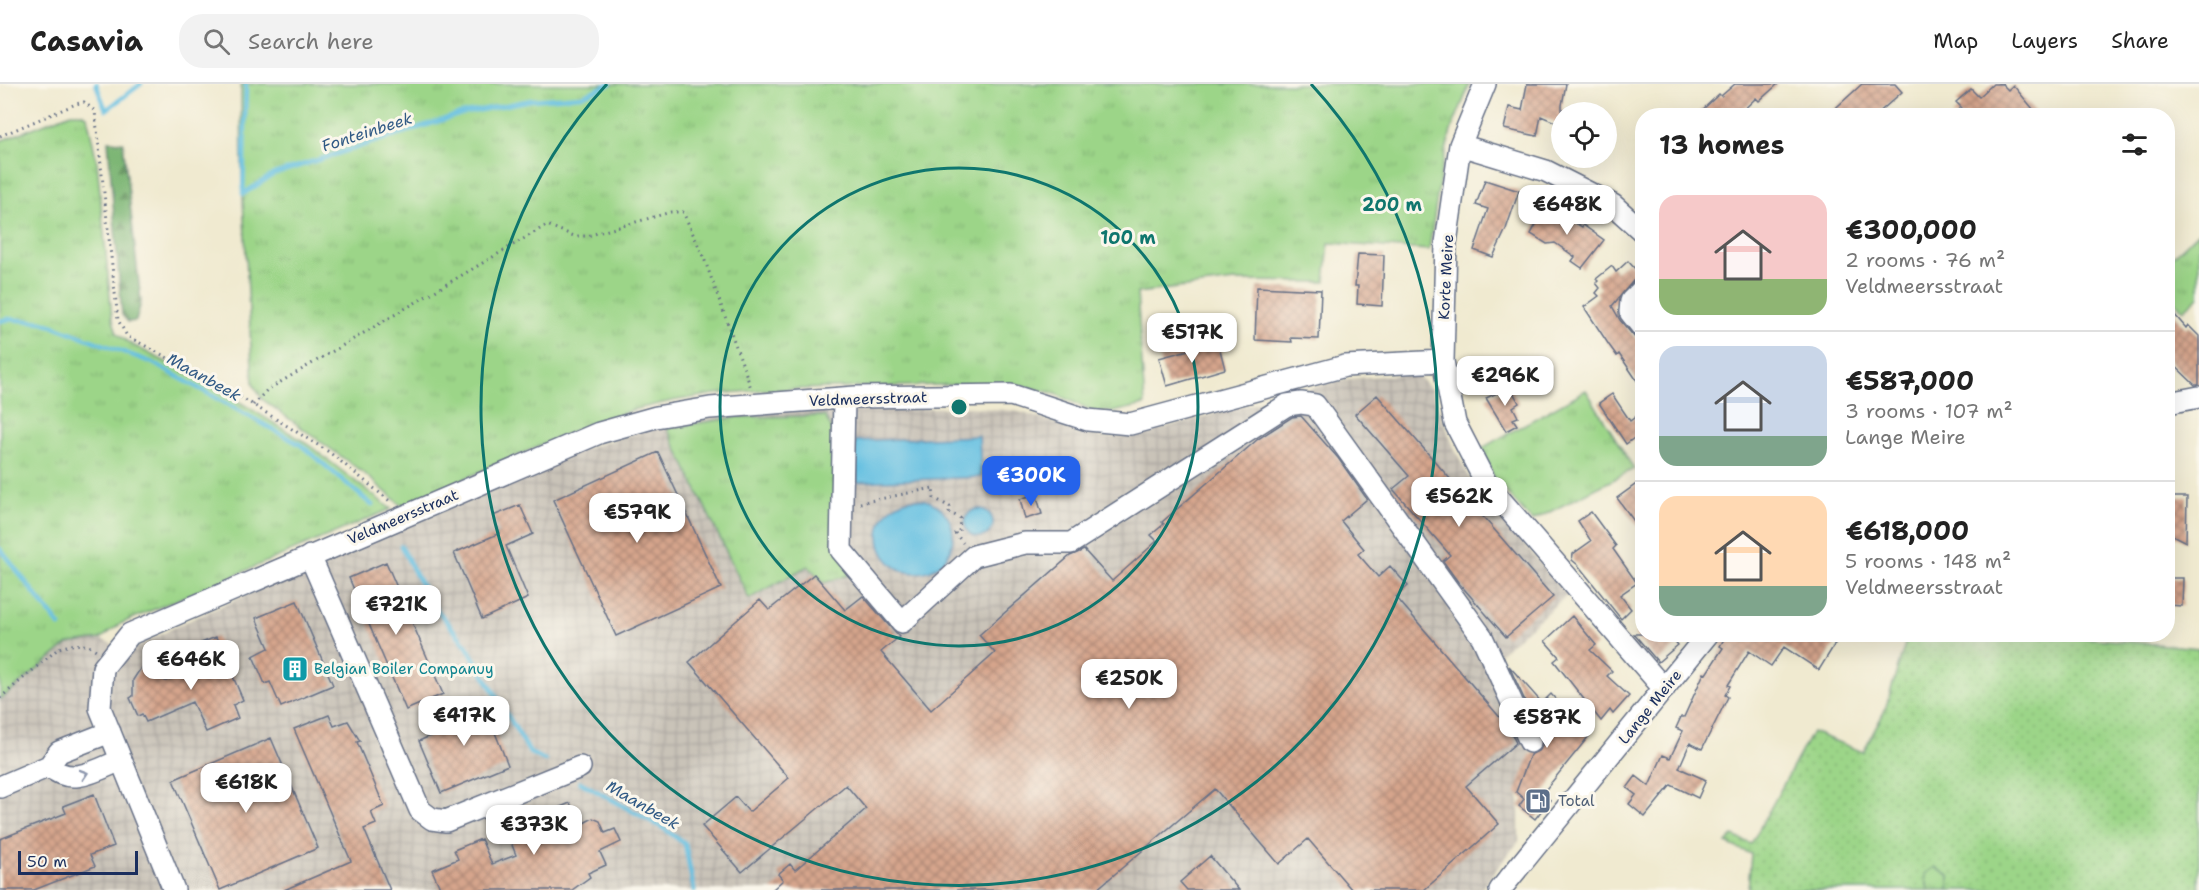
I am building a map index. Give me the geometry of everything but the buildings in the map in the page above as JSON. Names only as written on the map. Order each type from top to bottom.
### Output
[{"type":"street","name":"Korte Meire","points":[[1485,84],[1460,146],[1446,243],[1443,361],[1455,423],[1486,483],[1664,689]]},
{"type":"street","points":[[1460,146],[1546,171],[1613,205],[1635,225]]},
{"type":"street","points":[[1635,297],[1631,301],[1630,312],[1635,318]]},
{"type":"street","name":"Veldmeersstraat","points":[[174,890],[100,708],[103,668],[130,634],[599,433],[678,413],[710,408],[844,398],[1011,395],[1088,420],[1130,424],[1345,366],[1443,361]]},
{"type":"street","points":[[844,398],[841,550],[902,622],[974,556],[1025,543],[1071,543],[1287,405],[1301,403],[1315,405],[1482,637],[1530,742]]},
{"type":"street","points":[[2175,402],[2199,398]]},
{"type":"street","points":[[310,556],[420,810],[432,819],[446,822],[580,767]]},
{"type":"street","name":"Lange Meire","points":[[1500,890],[1702,642]]},
{"type":"street","points":[[0,787],[49,766],[59,752],[110,732]]},
{"type":"street","points":[[49,766],[58,775],[76,777],[121,760]]},
{"type":"path","points":[[0,136],[76,104],[84,102],[95,111],[118,320],[127,336],[253,405],[329,452],[406,515]]},
{"type":"path","points":[[253,405],[267,390],[547,225],[574,236],[587,236],[671,212],[682,212],[688,222],[747,374],[755,404]]},
{"type":"path","points":[[859,503],[933,488],[934,498],[950,507],[950,512],[960,518],[959,531],[955,533],[974,556]]},
{"type":"path","points":[[0,698],[59,648],[82,644],[94,648],[109,661]]},
{"type":"shaded area","points":[[1400,374],[1417,375],[1431,389],[1455,450],[1472,483],[1567,595],[1491,661],[1541,725],[1519,784],[1519,841],[1480,890],[0,890],[0,700],[68,644],[100,639],[129,651],[179,625],[298,572],[590,447],[657,426],[738,413],[969,407],[1016,411],[1102,438],[1130,437],[1340,380]]},
{"type":"green space","points":[[241,84],[1470,84],[1451,131],[1441,171],[1429,250],[1329,243],[1325,282],[1234,281],[1137,293],[1145,405],[1113,412],[1093,411],[1053,393],[1010,383],[763,390],[715,394],[632,410],[571,432],[402,506],[365,474],[262,399],[253,384],[242,182]]},
{"type":"green space","points":[[71,113],[81,113],[87,116],[97,162],[112,317],[117,333],[129,343],[217,388],[305,442],[391,509],[122,623],[100,639],[68,644],[0,700],[0,141]]},
{"type":"green space","points":[[108,141],[123,142],[141,302],[136,321],[128,322],[122,315]]},
{"type":"green space","points":[[2199,232],[2199,297],[2183,310],[2175,301],[2175,254]]},
{"type":"green space","points":[[1586,390],[1634,469],[1532,521],[1494,478],[1482,448]]},
{"type":"green space","points":[[825,416],[836,438],[849,575],[824,583],[808,566],[749,599],[667,428],[738,417]]},
{"type":"green space","points":[[1906,642],[2131,642],[2199,648],[2199,890],[1949,890],[1949,876],[1935,867],[1925,874],[1928,890],[1748,890],[1751,854],[1726,843],[1733,836],[1751,844],[1812,732],[1863,752],[1885,710]]},
{"type":"green space","points":[[1935,867],[1949,876],[1949,890],[1928,890],[1925,874]]},
{"type":"water","points":[[979,436],[981,477],[857,482],[855,441]]},
{"type":"water","points":[[916,499],[930,502],[942,510],[950,522],[953,536],[950,550],[942,562],[930,570],[916,573],[902,570],[890,562],[882,550],[879,536],[882,522],[890,510],[902,502]]},
{"type":"water","points":[[979,509],[989,513],[993,523],[989,533],[979,537],[969,533],[965,523],[969,513]]},
{"type":"waterway","name":"Fonteinbeek","points":[[96,84],[106,110],[141,84]]},
{"type":"waterway","name":"Fonteinbeek","points":[[246,84],[243,194],[274,174],[461,114],[531,100],[581,96],[610,84]]},
{"type":"waterway","name":"Maanbeek","points":[[0,321],[8,319],[43,322],[153,363],[301,445],[372,505]]},
{"type":"waterway","name":"Maanbeek","points":[[401,546],[429,600],[466,645],[530,753],[545,760]]},
{"type":"waterway","points":[[0,549],[60,626]]},
{"type":"waterway","name":"Maanbeek","points":[[580,782],[663,828],[685,844],[694,890]]},
{"type":"place","name":"Belgian Boiler Companuy","points":[[295,669]]},
{"type":"place","name":"Total","points":[[1538,801]]}]
